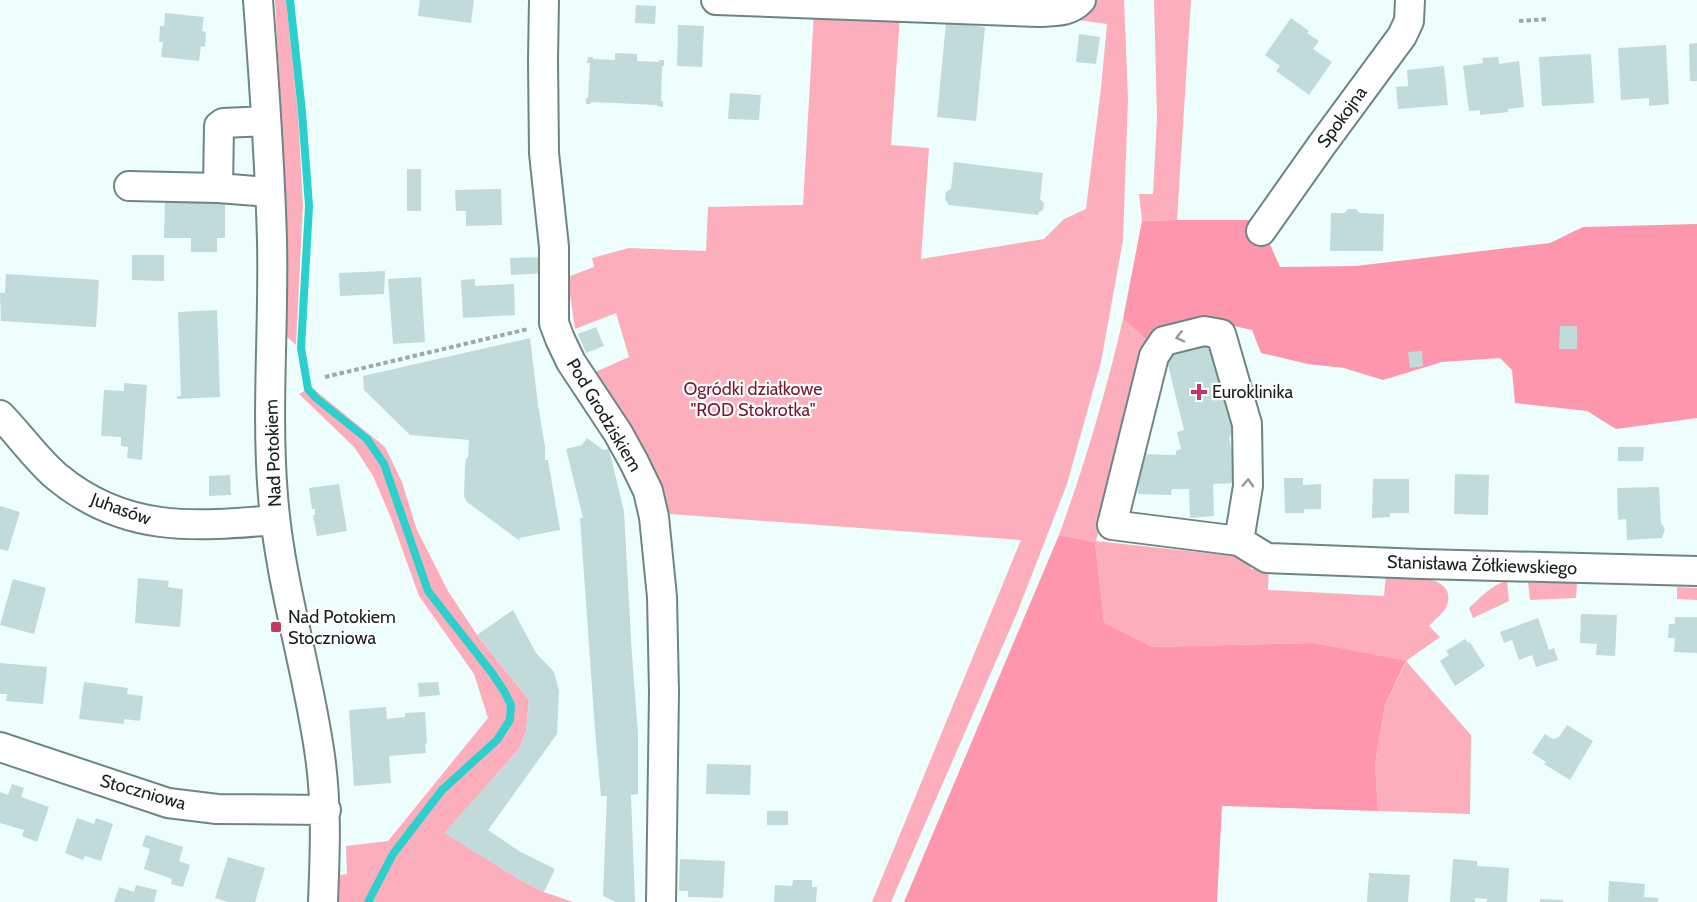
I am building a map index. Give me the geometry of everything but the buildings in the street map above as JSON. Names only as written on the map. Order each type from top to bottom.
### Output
[{"type":"street","name":"Nad Potokiem","points":[[258,0],[272,251],[270,372],[275,520],[283,575],[312,708],[320,757],[326,810],[323,902]]},
{"type":"street","name":"Pod Grodziskiem","points":[[544,0],[544,153],[554,247],[554,323],[571,362],[618,433],[634,462],[648,491],[654,517],[662,597],[664,692],[661,902]]},
{"type":"street","points":[[716,0],[1038,12],[1066,11],[1075,7],[1082,0]]},
{"type":"street","name":"Spokojna","points":[[1262,231],[1402,36],[1409,21],[1410,0]]},
{"type":"street","points":[[218,188],[219,126],[223,123],[266,121]]},
{"type":"street","points":[[129,186],[270,192]]},
{"type":"street","points":[[1204,331],[1221,334],[1247,424],[1248,486],[1239,541],[1112,525],[1154,356],[1164,341],[1204,331]]},
{"type":"street","name":"Juhasów","points":[[0,415],[54,475],[75,490],[104,505],[141,519],[168,524],[210,525],[275,520]]},
{"type":"street","name":"Stanisława Żółkiewskiego","points":[[1239,541],[1267,558],[1697,571]]},
{"type":"street","name":"Stoczniowa","points":[[0,747],[168,802],[217,809],[326,810]]},
{"type":"path","points":[[1519,21],[1548,19]]},
{"type":"path","points":[[325,377],[554,323]]},
{"type":"green space","points":[[275,0],[286,0],[298,114],[303,205],[296,345],[287,337],[285,316],[286,205]]},
{"type":"green space","name":"Ogródki działkowe \"ROD Stokrotka\"","points":[[1091,0],[1124,0],[1128,98],[1123,240],[1101,362],[1067,484],[1017,613],[891,902],[872,902],[1021,540],[670,514],[593,373],[629,357],[616,313],[575,329],[568,281],[570,276],[594,267],[592,258],[629,248],[706,251],[708,207],[803,205],[814,12],[900,14],[891,145],[929,148],[921,259],[1044,239],[1064,219],[1086,209],[1107,24],[1078,20]]},
{"type":"green space","points":[[1154,0],[1191,0],[1177,220],[1142,221],[1139,194],[1153,194],[1157,118]]},
{"type":"green space","points":[[1123,319],[1149,342],[1096,541],[1253,558],[1251,569],[1269,568],[1268,590],[1384,596],[1386,574],[1427,579],[1445,587],[1448,595],[1446,608],[1429,626],[1440,637],[1406,661],[1471,735],[1470,814],[1378,811],[1375,764],[1385,705],[1406,662],[1314,643],[1152,647],[1104,622],[1095,542],[1059,535],[1094,428]]},
{"type":"green space","points":[[311,387],[385,447],[402,482],[417,530],[448,591],[477,635],[529,700],[526,731],[519,749],[445,833],[522,881],[573,902],[337,902],[339,875],[347,874],[346,846],[388,841],[488,718],[474,674],[419,596],[373,476],[355,448],[299,394]]},
{"type":"green space","points":[[1507,581],[1509,601],[1473,618],[1469,608],[1491,588]]},
{"type":"green space","points":[[1528,582],[1577,583],[1576,598],[1530,600]]},
{"type":"green space","points":[[1677,587],[1697,588],[1697,600],[1677,599]]},
{"type":"shaded area","points":[[1256,220],[1280,267],[1356,266],[1550,243],[1583,227],[1697,224],[1697,418],[1616,429],[1587,411],[1515,403],[1512,370],[1500,358],[1442,362],[1383,380],[1344,368],[1308,364],[1261,353],[1252,330],[1207,320],[1174,323],[1149,342],[1123,319],[1142,221]]},
{"type":"shaded area","points":[[1059,535],[1095,542],[1104,622],[1152,647],[1314,643],[1406,661],[1385,705],[1375,764],[1378,811],[1222,806],[1217,902],[904,902]]},
{"type":"waterway","points":[[290,0],[309,206],[301,348],[308,389],[367,439],[384,464],[428,591],[492,673],[511,705],[510,720],[497,740],[442,790],[393,854],[368,902]]},
{"type":"place","name":"Euroklinika","points":[[1199,392]]},
{"type":"place","name":"Nad Potokiem Stoczniowa","points":[[276,627]]}]
